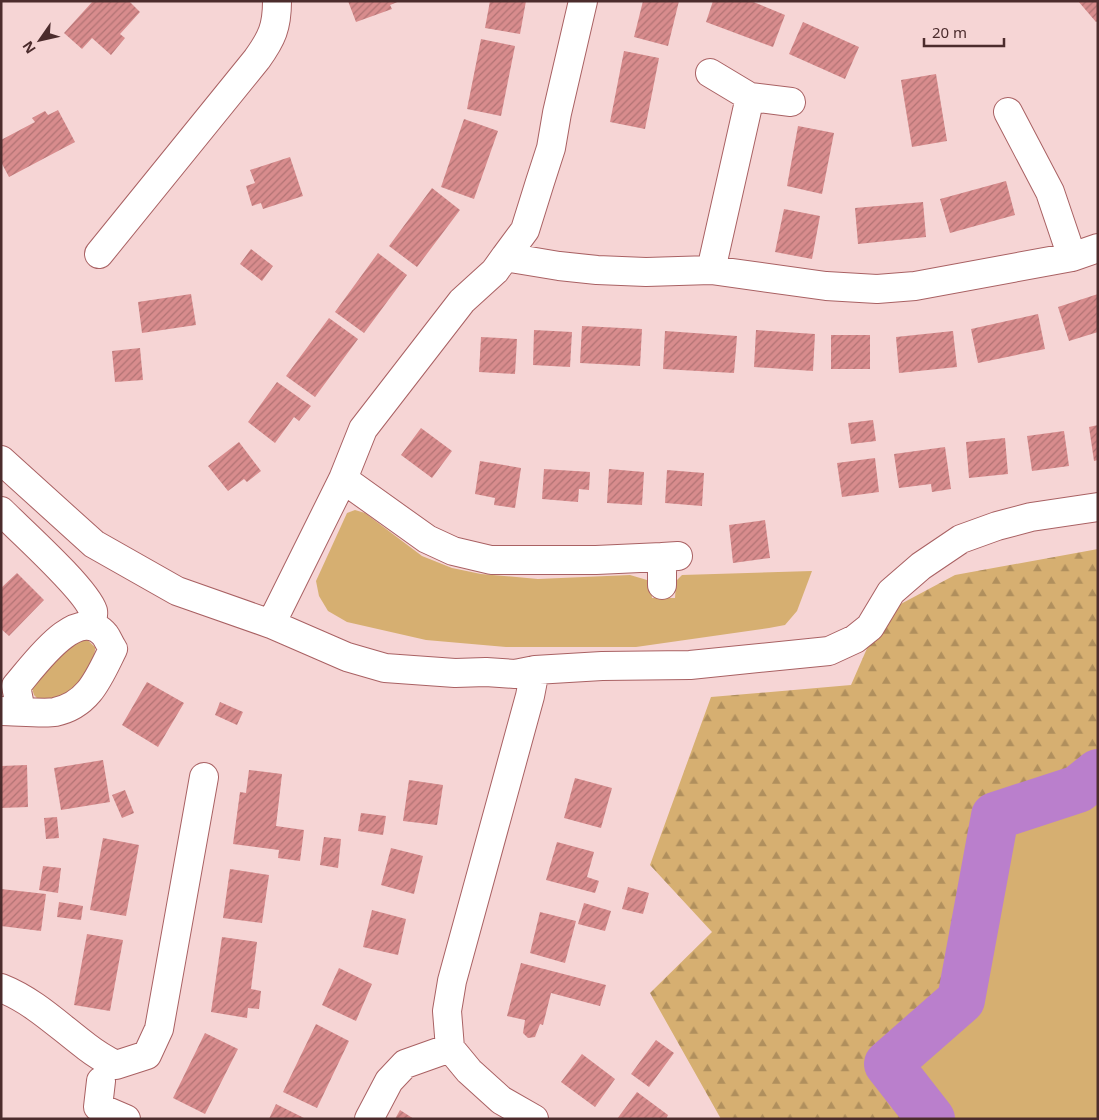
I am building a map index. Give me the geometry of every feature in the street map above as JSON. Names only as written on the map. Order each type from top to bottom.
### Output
[{"type":"street","points":[[99,254],[271,40],[277,20],[277,1]]},
{"type":"street","points":[[271,624],[343,479],[364,430],[462,300],[495,271],[524,230],[551,148],[557,113],[584,1]]},
{"type":"street","points":[[710,73],[750,97],[791,102]]},
{"type":"street","points":[[711,270],[750,97]]},
{"type":"street","points":[[1008,112],[1050,192],[1072,257]]},
{"type":"street","points":[[505,257],[597,270],[646,272],[711,270],[826,286],[877,289],[916,286],[1072,257],[1098,248]]},
{"type":"street","points":[[1,460],[94,544],[177,591],[271,624],[347,657],[384,668],[455,673],[486,672],[515,674],[535,670],[602,666],[690,665],[829,651],[855,639],[863,633],[870,627],[890,592],[921,566],[961,539],[1031,517],[1098,507]]},
{"type":"street","points":[[343,479],[427,539],[453,551],[491,560],[612,560],[670,556],[662,585]]},
{"type":"street","points":[[1,511],[88,601],[93,613],[91,626]]},
{"type":"street","points":[[79,626],[91,626],[105,635],[113,649],[96,684],[77,704],[54,712],[11,711],[16,686],[65,632],[79,626]]},
{"type":"street","points":[[534,1119],[501,1100],[470,1071],[450,1048],[447,1011],[452,981],[528,705],[535,670]]},
{"type":"street","points":[[1,988],[14,993],[45,1014],[88,1049],[116,1065],[146,1055],[159,1030],[204,777]]},
{"type":"street","points":[[369,1119],[389,1081],[405,1064],[450,1048]]},
{"type":"street","points":[[99,1102],[126,1119]]},
{"type":"green space","points":[[355,510],[365,513],[422,556],[452,568],[481,574],[538,579],[630,575],[647,580],[651,587],[652,598],[675,598],[676,581],[682,575],[812,571],[797,611],[785,625],[769,628],[636,647],[506,647],[426,640],[347,622],[328,611],[319,596],[316,581],[347,513]]},
{"type":"green space","points":[[1098,549],[1098,773],[1078,789],[995,816],[961,1000],[888,1064],[931,1119],[721,1119],[650,993],[712,932],[650,865],[711,697],[851,685],[882,614],[955,575]]},
{"type":"green space","points":[[84,637],[95,647],[95,653],[83,676],[65,695],[55,699],[39,700],[34,695],[31,685],[56,655]]},
{"type":"green space","points":[[1098,773],[1098,1119],[931,1119],[888,1064],[961,1000],[995,816],[1078,789]]},
{"type":"building","points":[[93,1],[129,1],[140,12],[120,34],[125,38],[111,55],[92,38],[82,49],[64,33]]},
{"type":"building","points":[[348,1],[400,1],[390,5],[392,9],[356,22]]},
{"type":"building","points":[[490,1],[526,1],[520,34],[485,28]]},
{"type":"building","points":[[643,1],[679,1],[668,46],[634,37]]},
{"type":"building","points":[[713,1],[751,1],[785,15],[773,47],[706,22]]},
{"type":"building","points":[[1078,1],[1098,1],[1098,21],[1096,22]]},
{"type":"building","points":[[803,22],[859,47],[845,79],[789,54]]},
{"type":"building","points":[[481,39],[515,46],[501,116],[467,109]]},
{"type":"building","points":[[624,51],[659,58],[645,129],[610,122]]},
{"type":"building","points":[[936,74],[947,141],[912,147],[901,80]]},
{"type":"building","points":[[58,110],[75,142],[9,177],[1,162],[1,140],[35,122],[32,118],[45,111],[48,115]]},
{"type":"building","points":[[464,119],[498,131],[474,199],[441,187]]},
{"type":"building","points":[[798,126],[834,133],[822,194],[787,186]]},
{"type":"building","points":[[290,157],[303,196],[263,209],[261,203],[252,206],[246,186],[255,183],[250,170]]},
{"type":"building","points":[[1006,181],[1015,215],[950,233],[940,199]]},
{"type":"building","points":[[432,188],[460,210],[417,267],[389,246]]},
{"type":"building","points":[[923,202],[926,237],[858,244],[855,208]]},
{"type":"building","points":[[784,209],[820,216],[812,259],[775,252]]},
{"type":"building","points":[[251,249],[273,266],[262,281],[240,264]]},
{"type":"building","points":[[378,253],[407,275],[364,333],[335,312]]},
{"type":"building","points":[[191,294],[196,325],[142,333],[138,302]]},
{"type":"building","points":[[1098,294],[1098,332],[1069,341],[1058,307]]},
{"type":"building","points":[[1038,314],[1045,349],[978,363],[971,329]]},
{"type":"building","points":[[329,318],[358,339],[315,397],[286,376]]},
{"type":"building","points":[[582,326],[642,329],[640,366],[580,363]]},
{"type":"building","points":[[534,330],[572,332],[570,367],[533,365]]},
{"type":"building","points":[[756,330],[815,334],[813,371],[754,367]]},
{"type":"building","points":[[665,331],[737,336],[734,373],[663,369]]},
{"type":"building","points":[[953,331],[957,367],[899,373],[896,337]]},
{"type":"building","points":[[831,335],[870,335],[870,369],[831,369]]},
{"type":"building","points":[[481,337],[517,339],[515,374],[479,372]]},
{"type":"building","points":[[140,348],[143,380],[115,382],[112,351]]},
{"type":"building","points":[[277,382],[311,406],[299,421],[294,417],[275,443],[248,422]]},
{"type":"building","points":[[873,420],[876,441],[851,444],[848,423]]},
{"type":"building","points":[[1098,425],[1098,460],[1094,461],[1089,427]]},
{"type":"building","points":[[421,428],[452,451],[432,478],[401,455]]},
{"type":"building","points":[[1064,431],[1069,466],[1032,471],[1027,436]]},
{"type":"building","points":[[1005,438],[1008,474],[969,478],[966,442]]},
{"type":"building","points":[[239,442],[261,471],[247,482],[244,479],[228,491],[208,466]]},
{"type":"building","points":[[945,447],[951,489],[932,492],[931,484],[899,488],[894,454]]},
{"type":"building","points":[[875,458],[879,492],[842,497],[837,463]]},
{"type":"building","points":[[480,461],[521,468],[515,508],[494,505],[495,498],[475,494]]},
{"type":"building","points":[[544,469],[590,472],[589,490],[579,489],[578,502],[542,499]]},
{"type":"building","points":[[609,469],[644,472],[642,505],[607,503]]},
{"type":"building","points":[[667,470],[704,473],[702,506],[665,503]]},
{"type":"building","points":[[765,520],[770,558],[733,563],[729,525]]},
{"type":"building","points":[[17,573],[44,600],[9,636],[1,629],[1,588]]},
{"type":"building","points":[[147,682],[184,703],[158,747],[122,725]]},
{"type":"building","points":[[220,702],[243,712],[237,725],[215,715]]},
{"type":"building","points":[[103,760],[110,802],[61,810],[54,768]]},
{"type":"building","points":[[27,765],[28,807],[1,808],[1,766]]},
{"type":"building","points":[[249,770],[282,774],[276,826],[304,830],[300,861],[278,858],[279,850],[233,844],[240,792],[246,793]]},
{"type":"building","points":[[575,778],[612,788],[601,828],[564,818]]},
{"type":"building","points":[[409,780],[443,785],[437,825],[403,821]]},
{"type":"building","points":[[125,790],[134,813],[122,818],[112,795]]},
{"type":"building","points":[[361,813],[386,816],[383,835],[358,831]]},
{"type":"building","points":[[57,817],[59,838],[46,839],[44,818]]},
{"type":"building","points":[[324,837],[341,839],[338,868],[320,865]]},
{"type":"building","points":[[103,838],[139,845],[126,916],[90,910]]},
{"type":"building","points":[[557,842],[594,852],[587,877],[599,881],[595,893],[546,880]]},
{"type":"building","points":[[391,848],[423,856],[414,894],[381,885]]},
{"type":"building","points":[[43,866],[61,868],[58,893],[39,890]]},
{"type":"building","points":[[230,869],[269,875],[262,923],[223,918]]},
{"type":"building","points":[[628,887],[649,893],[643,914],[622,909]]},
{"type":"building","points":[[1,889],[46,894],[41,931],[1,926]]},
{"type":"building","points":[[59,902],[83,906],[81,920],[57,917]]},
{"type":"building","points":[[584,903],[611,911],[605,931],[578,924]]},
{"type":"building","points":[[372,910],[406,919],[398,955],[363,947]]},
{"type":"building","points":[[540,912],[576,921],[565,963],[530,953]]},
{"type":"building","points":[[87,934],[123,940],[110,1011],[74,1005]]},
{"type":"building","points":[[222,937],[257,942],[251,989],[261,991],[259,1009],[248,1008],[247,1018],[211,1012]]},
{"type":"building","points":[[521,963],[606,985],[600,1006],[551,993],[543,1025],[540,1024],[535,1037],[528,1038],[523,1033],[525,1020],[507,1016]]},
{"type":"building","points":[[339,968],[372,984],[356,1021],[322,1005]]},
{"type":"building","points":[[316,1024],[349,1041],[317,1108],[283,1092]]},
{"type":"building","points":[[205,1033],[238,1049],[205,1114],[173,1098]]},
{"type":"building","points":[[656,1040],[674,1053],[649,1087],[631,1074]]},
{"type":"building","points":[[582,1054],[615,1079],[595,1107],[561,1082]]},
{"type":"building","points":[[637,1092],[668,1115],[666,1119],[617,1119]]},
{"type":"building","points":[[276,1104],[306,1119],[269,1119]]},
{"type":"building","points":[[400,1110],[414,1119],[395,1119]]},
{"type":"waterway","points":[[931,1119],[888,1064],[961,1000],[995,816],[1078,789],[1098,773]]}]
